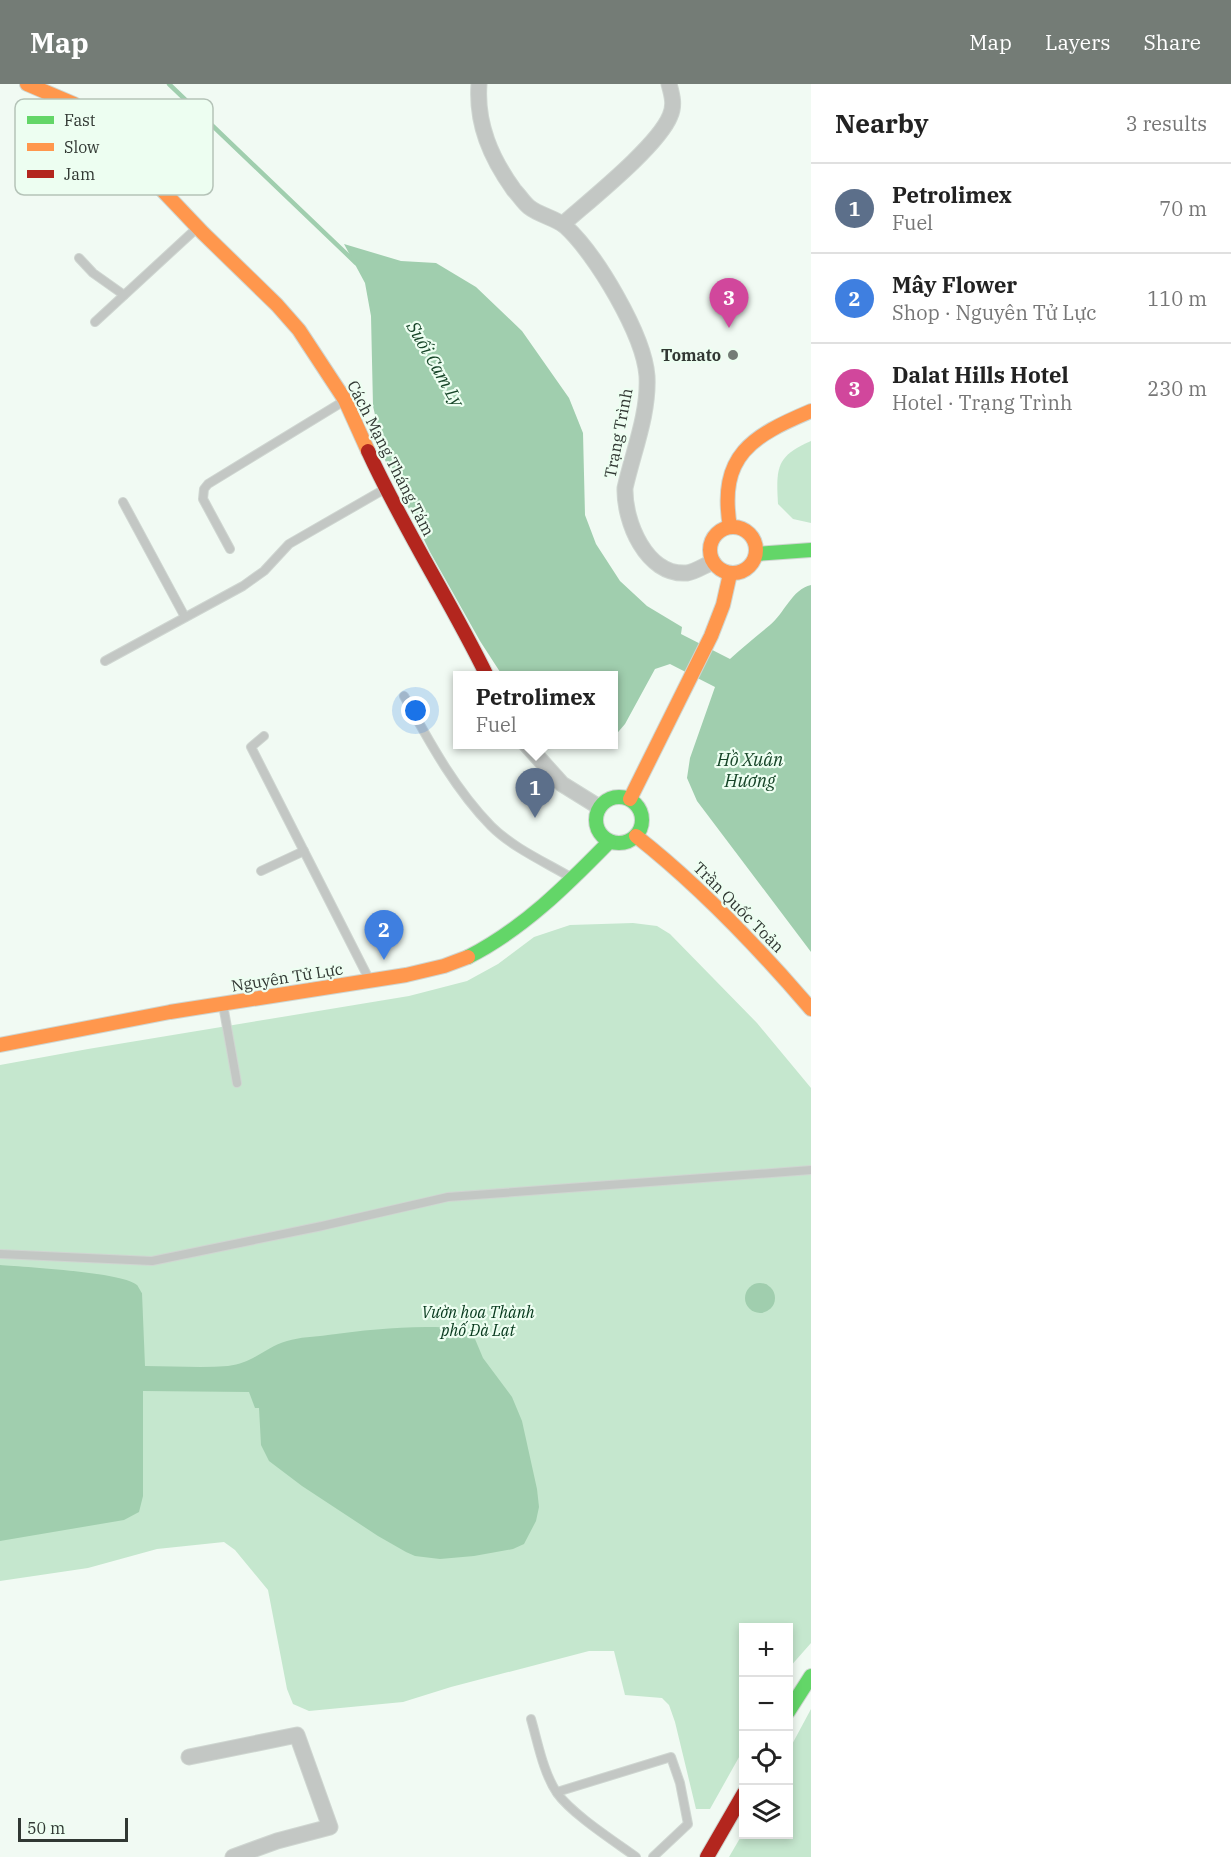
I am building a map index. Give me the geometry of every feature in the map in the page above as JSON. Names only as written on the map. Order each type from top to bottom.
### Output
[{"type":"main road","name":"Cách Mạng Tháng Tám","points":[[27,84],[62,99]]},
{"type":"main road","name":"Cách Mạng Tháng Tám","points":[[167,195],[299,330],[345,400],[385,489],[463,627],[485,671]]},
{"type":"main road","points":[[730,527],[727,515],[727,491],[739,457],[747,447],[767,431],[811,411]]},
{"type":"main road","points":[[730,527],[737,527],[750,534],[756,546],[756,554],[750,567],[730,574],[712,562],[710,549],[718,532],[730,527]]},
{"type":"main road","points":[[756,554],[811,550]]},
{"type":"main road","points":[[630,799],[711,636],[723,605],[730,574]]},
{"type":"main road","points":[[615,797],[630,799],[636,803],[642,816],[642,824],[636,837],[623,843],[609,842],[596,826],[595,819],[599,807],[615,797]]},
{"type":"main road","name":"Trần Quốc Toản","points":[[636,837],[665,858],[726,913],[811,1009]]},
{"type":"main road","name":"Nguyên Tử Lực","points":[[0,1045],[146,1015],[370,981],[443,967],[470,956],[496,941],[546,903],[609,842]]},
{"type":"main road","points":[[793,1705],[811,1676]]},
{"type":"main road","points":[[707,1857],[739,1802]]},
{"type":"street","name":"Trạng Trình","points":[[479,84],[480,121],[493,157],[526,205],[535,212],[563,224],[589,253],[621,303],[644,358],[646,390],[644,411],[625,488],[628,517],[647,555],[658,566],[687,573],[712,562]]},
{"type":"street","points":[[563,224],[640,154],[665,127],[673,108],[669,84]]},
{"type":"street","points":[[530,749],[562,784],[599,807]]},
{"type":"street","points":[[189,1757],[297,1735],[330,1827],[278,1840],[233,1857]]},
{"type":"lane","points":[[95,322],[198,227]]},
{"type":"lane","points":[[79,258],[93,273],[124,295]]},
{"type":"lane","points":[[230,549],[203,499],[204,489],[208,484],[345,400]]},
{"type":"lane","points":[[105,661],[243,586],[264,571],[289,544],[385,489]]},
{"type":"lane","points":[[123,502],[185,617]]},
{"type":"lane","points":[[404,696],[440,760],[462,793],[492,827],[518,846],[573,879]]},
{"type":"lane","points":[[264,736],[251,747],[370,981]]},
{"type":"lane","points":[[261,871],[304,851]]},
{"type":"lane","points":[[223,1004],[237,1083]]},
{"type":"lane","points":[[0,1254],[152,1261],[448,1197],[811,1170]]},
{"type":"lane","points":[[531,1719],[547,1773],[557,1792],[568,1805],[636,1857]]},
{"type":"lane","points":[[557,1792],[671,1757],[680,1783],[687,1824],[653,1857]]},
{"type":"green space","points":[[811,441],[811,523],[793,519],[778,504],[777,481],[778,472],[785,458]]},
{"type":"green space","name":"Vườn hoa Thành phố Đà Lạt","points":[[633,923],[657,926],[670,934],[757,1023],[811,1088],[811,1643],[793,1663],[793,1623],[739,1623],[739,1757],[710,1809],[696,1809],[669,1705],[662,1698],[625,1695],[614,1651],[589,1651],[403,1702],[309,1711],[293,1704],[287,1689],[268,1590],[235,1550],[224,1542],[157,1549],[88,1568],[0,1581],[0,1065],[409,996],[467,981],[498,964],[534,937],[570,925]]},
{"type":"green space","points":[[811,1709],[811,1857],[729,1857],[740,1839],[793,1839],[793,1743]]},
{"type":"water","name":"Hồ Xuân Hương","points":[[344,244],[401,261],[436,263],[476,287],[522,331],[569,398],[583,433],[585,515],[596,544],[620,581],[647,606],[682,627],[681,634],[730,659],[775,620],[799,591],[811,585],[811,952],[697,801],[687,778],[690,758],[715,687],[670,664],[655,669],[625,724],[618,732],[618,671],[499,671],[430,552],[385,460],[373,406],[371,316],[365,283]]},
{"type":"water","points":[[0,1265],[93,1273],[128,1280],[137,1285],[142,1293],[145,1366],[228,1366],[245,1362],[279,1344],[292,1340],[362,1331],[414,1327],[465,1329],[475,1339],[483,1358],[512,1397],[522,1421],[537,1489],[539,1507],[536,1521],[524,1544],[513,1549],[440,1559],[415,1556],[378,1536],[302,1486],[269,1461],[261,1445],[259,1408],[255,1408],[249,1392],[143,1391],[143,1496],[139,1512],[124,1520],[0,1541]]},
{"type":"water","points":[[760,1283],[771,1287],[775,1298],[771,1309],[760,1313],[749,1309],[745,1298],[749,1287]]},
{"type":"waterway","name":"Suối Cam Ly","points":[[169,84],[185,99]]},
{"type":"waterway","name":"Suối Cam Ly","points":[[213,126],[356,263]]},
{"type":"traffic: fast","points":[[756,554],[811,550]]},
{"type":"traffic: fast","points":[[624,797],[636,803],[641,811],[642,820],[641,829],[636,837],[628,842],[614,843],[606,840],[599,833],[596,815],[599,807],[606,800],[624,797]]},
{"type":"traffic: fast","points":[[468,957],[488,946],[543,906],[609,842]]},
{"type":"traffic: fast","points":[[793,1704],[811,1676]]},
{"type":"traffic: slow","points":[[27,84],[62,99]]},
{"type":"traffic: slow","points":[[167,195],[299,330],[345,400],[368,451]]},
{"type":"traffic: slow","points":[[730,527],[729,482],[735,465],[744,451],[772,430],[811,411]]},
{"type":"traffic: slow","points":[[738,527],[750,533],[755,541],[756,550],[755,559],[750,567],[742,572],[728,573],[716,567],[711,559],[710,545],[716,533],[724,528],[738,527]]},
{"type":"traffic: slow","points":[[630,799],[711,636],[723,605],[730,574]]},
{"type":"traffic: slow","points":[[636,836],[728,918],[811,1009]]},
{"type":"traffic: slow","points":[[0,1045],[170,1012],[406,975],[444,966],[468,957]]},
{"type":"traffic: jam","points":[[368,451],[396,508],[484,671]]},
{"type":"traffic: jam","points":[[707,1857],[739,1802]]},
{"type":"place","name":"Dalat Hills Hotel","points":[[729,328]]},
{"type":"place","name":"Tomato","points":[[733,355]]},
{"type":"place","name":"Petrolimex","points":[[535,818]]},
{"type":"place","name":"Mây Flower","points":[[384,960]]}]
